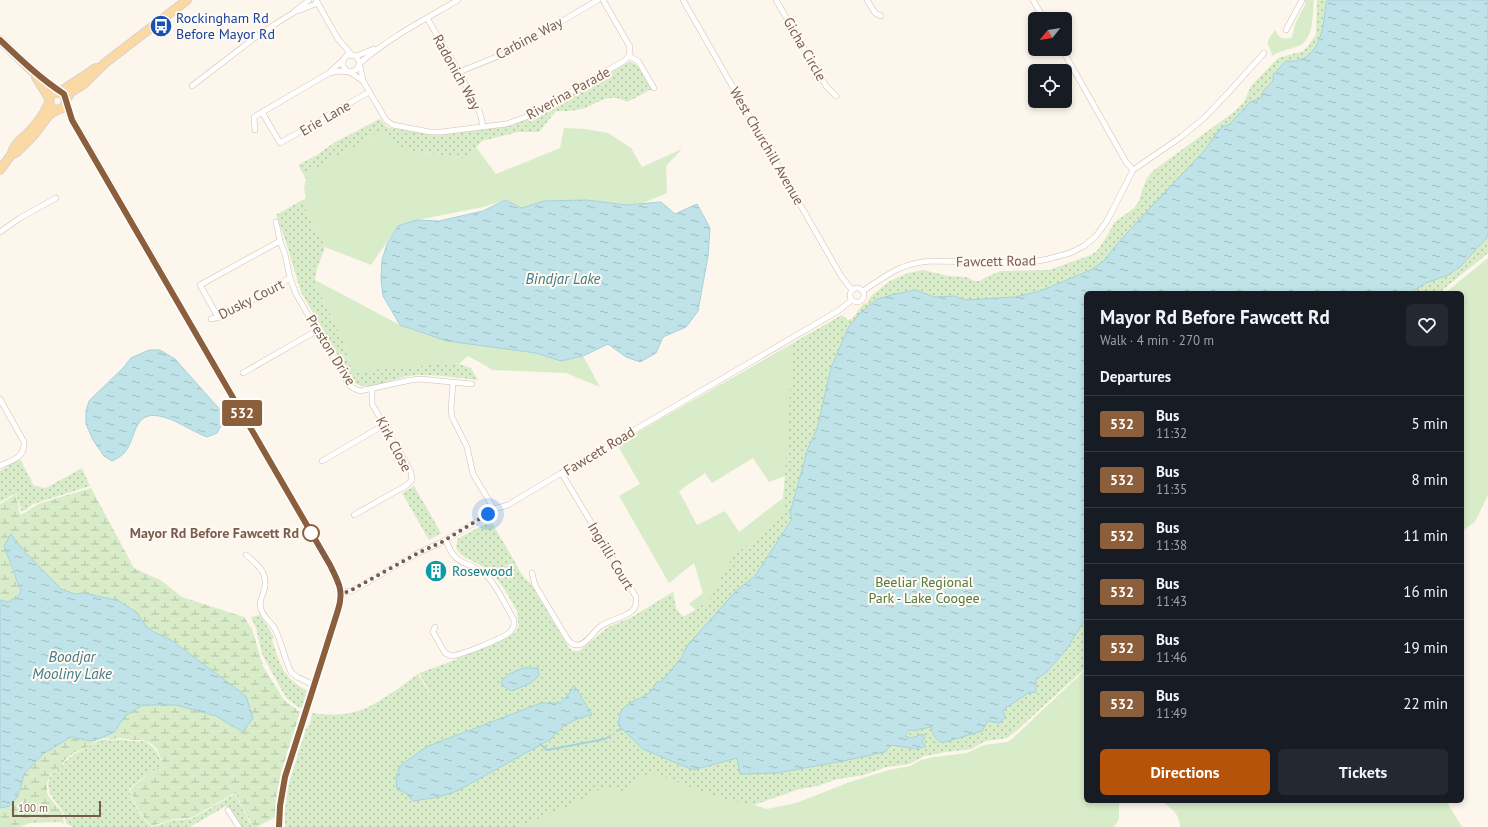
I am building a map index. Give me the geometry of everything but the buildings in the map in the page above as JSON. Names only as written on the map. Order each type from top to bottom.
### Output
[{"type":"main road","points":[[11,156],[13,148],[20,139],[29,132],[44,112],[52,94],[59,92],[105,63],[186,0]]},
{"type":"main road","points":[[0,40],[30,69],[59,92],[64,94],[72,120],[339,583],[341,592],[338,610],[285,777],[280,806],[279,827]]},
{"type":"main road","points":[[0,170],[11,156],[33,136],[49,115],[64,107],[71,92],[88,81],[105,63]]},
{"type":"main road","points":[[30,69],[41,84],[52,108],[58,110],[72,120]]},
{"type":"street","points":[[192,86],[261,33],[293,13],[309,0]]},
{"type":"street","points":[[329,73],[356,70],[360,64],[377,48],[458,0]]},
{"type":"street","name":"Carbine Way","points":[[459,72],[510,51],[598,0]]},
{"type":"street","points":[[603,0],[630,47],[629,56],[638,61],[654,88]]},
{"type":"street","name":"West Churchill Avenue","points":[[683,0],[841,276],[852,290]]},
{"type":"street","name":"Gicha Circle","points":[[776,0],[826,86],[836,96]]},
{"type":"street","points":[[867,0],[875,13],[881,16]]},
{"type":"street","points":[[1033,0],[1040,12]]},
{"type":"street","points":[[1286,30],[1302,0]]},
{"type":"street","points":[[293,13],[317,2],[338,39],[344,58],[343,66],[363,81]]},
{"type":"street","name":"Radonich Way","points":[[427,18],[459,72],[480,112],[483,126]]},
{"type":"street","points":[[338,39],[354,55],[360,64],[363,81],[369,92]]},
{"type":"street","points":[[255,130],[254,118],[262,112],[329,73],[344,58],[377,48]]},
{"type":"street","name":"Fawcett Road","points":[[863,291],[894,270],[916,262],[1028,263],[1070,253],[1084,246],[1096,236],[1107,221],[1132,170],[1204,118],[1264,53]]},
{"type":"street","name":"Riverina Parade","points":[[369,92],[386,120],[394,125],[430,132],[441,132],[506,124],[529,116],[624,61],[629,56]]},
{"type":"street","points":[[1066,56],[1132,170]]},
{"type":"street","name":"Erie Lane","points":[[262,112],[280,143],[369,92]]},
{"type":"street","points":[[0,232],[20,218],[56,198]]},
{"type":"street","name":"Preston Drive","points":[[276,222],[290,278],[296,294],[352,388],[360,391],[411,380],[472,384]]},
{"type":"street","points":[[218,317],[200,285],[280,241]]},
{"type":"street","name":"Dusky Court","points":[[211,319],[224,316],[290,278]]},
{"type":"street","points":[[857,288],[863,291],[864,296],[861,300],[857,302],[852,300],[850,295],[852,290],[857,288]]},
{"type":"street","name":"Fawcett Road","points":[[341,592],[352,591],[418,553],[446,540],[483,518],[494,509],[508,504],[562,474],[590,456],[838,311],[852,300]]},
{"type":"street","points":[[243,373],[318,330]]},
{"type":"street","points":[[453,383],[451,408],[452,416],[467,447],[473,474],[494,509]]},
{"type":"street","name":"Kirk Close","points":[[354,515],[407,485],[412,480],[411,472],[372,404],[372,389]]},
{"type":"street","points":[[0,399],[24,442],[25,450],[21,455],[0,466]]},
{"type":"street","points":[[322,461],[384,425]]},
{"type":"street","name":"Ingrilli Court","points":[[532,573],[536,585],[565,635],[570,642],[576,645],[582,644],[598,627],[606,622],[629,614],[634,610],[636,604],[636,597],[562,474]]},
{"type":"street","points":[[435,627],[433,632],[445,652],[451,656],[459,655],[475,649],[510,632],[514,627],[514,620],[491,581],[481,572],[456,559],[446,540]]},
{"type":"street","points":[[246,555],[257,564],[264,574],[266,586],[261,599],[260,607],[263,614],[274,627],[291,672],[296,677],[314,685]]},
{"type":"street","points":[[228,810],[239,827]]},
{"type":"green space","points":[[1305,0],[1314,0],[1310,34],[1302,44],[1272,56],[1268,43],[1269,39],[1275,30],[1278,35],[1284,39],[1292,37],[1296,22],[1306,3],[1304,2]]},
{"type":"green space","name":"Beeliar Regional Park - Lake Coogee","points":[[1317,0],[1488,0],[1488,253],[1441,291],[1084,291],[1084,668],[1007,738],[985,741],[971,749],[924,756],[909,764],[886,767],[863,775],[837,779],[817,786],[799,789],[753,805],[721,798],[650,772],[622,791],[612,787],[606,787],[586,796],[574,804],[517,827],[285,827],[285,809],[289,783],[306,729],[310,725],[312,713],[335,715],[358,711],[381,700],[418,674],[434,701],[419,673],[479,650],[515,633],[517,630],[518,613],[503,587],[488,570],[460,554],[456,547],[457,539],[491,521],[524,578],[531,584],[569,648],[573,651],[579,651],[608,627],[632,617],[673,592],[676,608],[683,617],[708,602],[732,558],[750,543],[783,510],[793,343],[842,315],[848,320],[853,318],[863,304],[867,303],[871,296],[890,281],[908,273],[923,270],[948,276],[966,277],[975,281],[980,281],[1001,271],[1049,270],[1091,255],[1097,251],[1114,223],[1134,208],[1139,201],[1147,178],[1154,170],[1234,112],[1244,102],[1251,86],[1278,58],[1303,51],[1316,34]]},
{"type":"green space","points":[[631,62],[638,66],[652,89],[627,102],[620,99],[607,98],[578,110],[556,111],[539,132],[518,132],[482,141],[463,158],[402,149],[386,133],[377,132],[370,136],[366,141],[334,157],[310,172],[306,179],[298,165],[317,155],[335,142],[380,119],[390,128],[441,135],[510,126],[534,117]]},
{"type":"green space","points":[[564,128],[585,129],[608,133],[631,148],[642,167],[682,149],[666,166],[667,193],[643,203],[626,205],[587,200],[544,201],[522,208],[505,200],[483,207],[417,220],[398,226],[371,265],[325,247],[321,238],[315,232],[305,207],[306,198],[304,187],[310,172],[376,133],[386,133],[402,149],[463,158],[476,147],[496,174],[560,148]]},
{"type":"green space","points":[[306,198],[305,207],[315,232],[321,238],[325,247],[317,269],[315,280],[317,291],[323,299],[344,342],[349,364],[355,372],[421,366],[439,362],[459,364],[471,368],[478,380],[416,375],[402,377],[372,386],[358,385],[352,381],[301,292],[276,215]]},
{"type":"green space","points":[[1488,258],[1488,495],[1475,522],[1464,530],[1464,291],[1447,291]]},
{"type":"green space","points":[[315,280],[400,325],[496,346],[536,353],[561,361],[583,356],[600,387],[566,373],[493,370],[468,356],[459,364],[439,362],[421,366],[355,372],[349,364],[344,342],[323,299],[317,292]]},
{"type":"green space","points":[[842,315],[790,513],[754,576],[683,618],[696,610],[689,604],[703,593],[694,563],[669,583],[619,496],[640,484],[617,444]],"holes":[[[753,458],[769,482],[785,476],[783,498],[739,532],[725,511],[697,525],[679,491],[705,473],[712,483]]]},
{"type":"green space","points":[[20,459],[34,486],[46,488],[82,468],[90,486],[33,504],[26,510],[21,511],[16,493],[0,502],[0,471]]},
{"type":"green space","points":[[414,486],[441,533],[429,540],[402,493]]},
{"type":"green space","points":[[91,488],[134,568],[162,581],[182,597],[244,617],[252,629],[263,666],[284,700],[300,712],[280,777],[275,817],[257,827],[253,827],[235,793],[191,818],[174,819],[152,826],[138,810],[130,790],[133,786],[162,765],[157,749],[152,744],[142,740],[119,738],[111,740],[106,738],[98,739],[90,746],[75,752],[65,760],[60,768],[50,775],[47,783],[47,793],[62,812],[64,824],[60,822],[30,823],[20,827],[0,827],[0,808],[10,806],[20,790],[24,774],[43,754],[71,737],[91,741],[114,732],[125,716],[143,705],[176,705],[216,716],[243,732],[246,696],[171,640],[147,627],[137,613],[119,601],[85,593],[75,594],[61,589],[25,552],[11,534],[8,559],[21,593],[8,602],[0,600],[0,504],[16,494],[20,515],[41,503]]},
{"type":"green space","points":[[260,615],[274,637],[272,640],[280,664],[292,680],[307,691],[302,708],[286,698],[262,654],[256,628],[251,617]]},
{"type":"green space","points":[[1084,666],[1081,672],[1007,738],[985,741],[971,749],[924,756],[909,764],[886,767],[863,775],[837,779],[817,786],[799,789],[754,805],[767,809],[796,803],[850,782],[889,770],[910,766],[921,760],[967,753],[984,745],[1007,742],[1084,671],[1084,803],[1119,803],[1119,819],[1114,827],[285,827],[285,809],[326,783],[650,772]]},
{"type":"green space","points":[[105,739],[111,741],[120,739],[146,742],[150,744],[158,753],[162,765],[133,785],[129,790],[141,815],[152,827],[73,827],[67,824],[63,812],[50,794],[48,784],[50,776],[76,753],[99,740]]},
{"type":"green space","points":[[235,794],[252,827],[241,827],[237,818],[226,806],[190,827],[152,827],[174,820],[191,819]]},
{"type":"green space","points":[[1164,803],[1447,803],[1462,827],[1180,827],[1180,822],[1177,815]]},
{"type":"water","name":"Beeliar Regional Park - Lake Coogee","points":[[1329,0],[1488,0],[1488,236],[1461,266],[1448,275],[1426,283],[1412,291],[1084,291],[1084,621],[1068,647],[1047,672],[1036,679],[1036,692],[1028,693],[1003,710],[1005,717],[1000,723],[988,721],[982,731],[942,743],[935,736],[931,727],[921,728],[917,731],[909,730],[905,736],[911,738],[923,734],[925,737],[922,742],[926,746],[917,749],[891,745],[885,752],[777,773],[740,774],[737,758],[693,770],[643,749],[618,725],[621,712],[631,702],[649,693],[656,683],[662,681],[682,657],[687,646],[735,592],[755,576],[792,519],[790,513],[808,448],[817,429],[831,368],[848,328],[859,314],[876,300],[891,295],[916,290],[934,297],[954,296],[966,300],[1015,297],[1040,291],[1091,270],[1105,260],[1117,244],[1205,150],[1222,127],[1230,124],[1250,102],[1261,98],[1264,90],[1273,81],[1273,75],[1286,61],[1297,61],[1306,57],[1313,51],[1318,42],[1324,22],[1326,2]]},
{"type":"water","name":"Bindjar Lake","points":[[505,200],[522,208],[544,201],[587,200],[626,205],[661,202],[675,214],[697,204],[710,228],[708,256],[698,311],[686,327],[663,337],[656,353],[640,362],[626,357],[608,344],[583,356],[561,361],[536,353],[447,341],[400,325],[383,296],[381,279],[382,260],[387,244],[398,226],[417,220],[439,221],[483,211]]},
{"type":"water","points":[[149,350],[160,350],[175,359],[222,412],[223,422],[217,433],[207,437],[177,422],[159,416],[144,418],[136,427],[129,447],[121,456],[112,461],[104,456],[93,440],[86,424],[86,411],[89,401],[123,368],[131,358]]},
{"type":"water","name":"Boodjar Mooliny Lake","points":[[11,534],[25,552],[61,589],[75,594],[85,593],[119,601],[137,613],[147,627],[171,640],[246,696],[253,718],[243,732],[216,716],[176,705],[143,705],[125,716],[114,732],[91,741],[71,737],[43,754],[24,774],[20,790],[10,806],[0,808],[0,600],[8,602],[17,597],[21,592],[4,546]]},
{"type":"water","points":[[524,668],[538,668],[539,676],[529,684],[511,691],[503,686],[501,682],[506,677]]},
{"type":"water","points":[[574,685],[592,715],[579,718],[569,723],[560,729],[551,739],[457,791],[439,797],[413,801],[406,793],[397,789],[396,777],[400,766],[426,747],[541,703],[560,703],[569,694]]},
{"type":"waterway","points":[[617,731],[621,729]]},
{"type":"waterway","points":[[540,744],[547,750],[605,739],[610,736]]},
{"type":"bus line","name":"532","points":[[0,40],[30,69],[58,92],[64,94],[72,120],[330,565],[341,588],[341,597],[338,610],[285,777],[280,806],[279,827]]},
{"type":"place","name":"Rockingham Rd Before Mayor Rd","points":[[161,26]]},
{"type":"place","name":"Mayor Rd Before Fawcett Rd","points":[[311,533]]},
{"type":"place","name":"Rosewood","points":[[436,571]]},
{"type":"route","points":[[311,533],[337,578],[341,592],[348,592],[418,553],[442,542],[488,514]]}]
